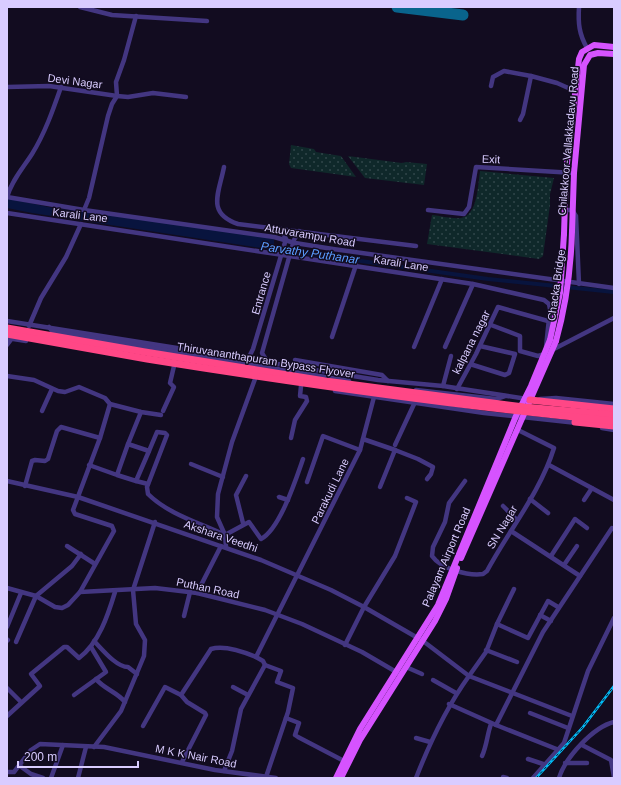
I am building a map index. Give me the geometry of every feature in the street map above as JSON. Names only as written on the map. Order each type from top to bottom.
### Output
[{"type":"highway","name":"Thiruvananthapuram Bypass Flyover","points":[[7,328],[145,352],[524,412]]},
{"type":"highway","name":"Thiruvananthapuram Bypass Flyover","points":[[8,337],[318,385],[524,412]]},
{"type":"highway","points":[[527,399],[614,409]]},
{"type":"highway","points":[[524,412],[614,415]]},
{"type":"highway","points":[[524,412],[613,425]]},
{"type":"highway","points":[[575,422],[613,425]]},
{"type":"main road","points":[[568,210],[566,172],[579,59],[582,52],[594,45],[614,47]]},
{"type":"main road","name":"Chilakkoor-Vallakkadavu Road","points":[[572,231],[568,210],[574,173],[584,65],[590,55],[598,53],[614,54]]},
{"type":"main road","name":"Chacka Bridge","points":[[553,341],[560,293],[564,234],[568,210]]},
{"type":"main road","name":"Chacka Bridge","points":[[553,341],[566,298],[572,256],[572,231]]},
{"type":"main road","points":[[527,399],[554,348],[553,341]]},
{"type":"main road","points":[[527,399],[545,354],[553,341]]},
{"type":"main road","name":"Palayam Airport Road","points":[[341,778],[360,740],[398,673],[406,667],[438,605],[518,430],[527,399]]},
{"type":"main road","name":"Palayam Airport Road","points":[[454,570],[502,455],[516,416],[527,399]]},
{"type":"main road","name":"Palayam Airport Road","points":[[336,778],[360,729],[420,639]]},
{"type":"street","points":[[80,7],[112,15],[207,21]]},
{"type":"street","points":[[579,7],[578,23],[580,36],[587,48]]},
{"type":"street","points":[[84,210],[108,116],[112,104],[117,96],[116,82],[124,60],[136,16]]},
{"type":"street","points":[[491,86],[494,77],[501,72],[508,70],[557,83],[576,91]]},
{"type":"street","points":[[520,120],[523,114],[531,76]]},
{"type":"street","name":"Devi Nagar","points":[[7,87],[49,86],[128,97],[153,93],[186,97]]},
{"type":"street","points":[[7,197],[10,186],[41,137],[50,118],[61,87]]},
{"type":"street","points":[[224,167],[217,205],[218,211],[226,220],[238,224],[416,246]]},
{"type":"street","name":"Exit","points":[[428,210],[464,214],[469,207],[476,167],[566,172]]},
{"type":"street","points":[[566,172],[574,173]]},
{"type":"street","name":"Attuvarampu Road","points":[[7,197],[84,210],[274,237],[295,243],[346,251],[614,288]]},
{"type":"street","points":[[568,210],[576,216],[579,284]]},
{"type":"street","name":"Karali Lane","points":[[7,213],[184,239],[262,253],[356,265],[473,284],[544,300],[549,304],[550,309],[545,354]]},
{"type":"street","points":[[30,341],[26,336],[26,333],[41,298],[66,257],[81,224]]},
{"type":"street","name":"Entrance","points":[[244,359],[250,355],[253,350],[286,239],[281,229]]},
{"type":"street","points":[[268,364],[262,353],[294,240],[299,231]]},
{"type":"street","points":[[332,337],[356,265]]},
{"type":"street","points":[[414,346],[442,279]]},
{"type":"street","points":[[444,347],[473,284]]},
{"type":"street","name":"kalpana nagar","points":[[457,389],[491,325],[498,307],[548,321]]},
{"type":"street","points":[[470,364],[505,375],[509,373],[515,354],[520,351],[538,356],[545,354],[614,318]]},
{"type":"street","points":[[7,321],[268,364],[355,377],[443,386],[527,399]]},
{"type":"street","points":[[8,337],[14,336],[16,328],[14,322]]},
{"type":"street","points":[[491,325],[520,336],[520,351]]},
{"type":"street","points":[[49,327],[52,331],[135,346],[384,387],[496,399],[506,396]]},
{"type":"street","points":[[8,337],[174,366],[374,397],[516,416],[524,412],[575,422],[583,425],[613,425]]},
{"type":"street","points":[[7,345],[8,337]]},
{"type":"street","points":[[480,346],[515,354]]},
{"type":"street","points":[[443,386],[451,356]]},
{"type":"street","points":[[295,360],[382,375],[388,380]]},
{"type":"street","points":[[7,376],[34,380],[52,389],[65,392],[79,387],[105,398],[110,404],[141,412],[162,413],[174,387],[170,383],[174,366]]},
{"type":"street","points":[[197,593],[224,547],[225,535],[217,517],[216,503],[232,442],[255,379]]},
{"type":"street","points":[[291,438],[296,420],[307,401],[306,397],[300,396],[301,386]]},
{"type":"street","points":[[42,411],[52,389]]},
{"type":"street","points":[[360,450],[374,397]]},
{"type":"street","points":[[539,400],[542,398],[556,398],[614,404]]},
{"type":"street","points":[[380,487],[415,402]]},
{"type":"street","points":[[7,588],[36,596],[55,607],[62,608],[68,605],[80,592],[114,528],[110,525],[75,514],[73,510],[100,438],[110,404]]},
{"type":"street","points":[[117,475],[141,412]]},
{"type":"street","points":[[25,486],[32,461],[45,461],[48,459],[57,431],[61,427],[100,438]]},
{"type":"street","name":"SN Nagar","points":[[454,570],[483,574],[487,571],[549,465],[554,448],[518,430]]},
{"type":"street","points":[[136,481],[157,432],[165,433],[167,435],[148,484],[148,494],[165,507],[225,535]]},
{"type":"street","name":"Parakudi Lane","points":[[256,657],[360,450],[323,436],[307,482]]},
{"type":"street","points":[[362,439],[395,448],[418,458],[433,467],[432,474],[427,479]]},
{"type":"street","points":[[128,444],[149,451]]},
{"type":"street","points":[[225,535],[244,523],[249,522],[261,539],[263,538],[270,530],[288,500],[303,459]]},
{"type":"street","points":[[191,464],[223,477]]},
{"type":"street","points":[[89,465],[148,484]]},
{"type":"street","points":[[549,465],[614,500]]},
{"type":"street","points":[[244,523],[236,495],[246,476]]},
{"type":"street","name":"Akshara Veedhi","points":[[7,481],[78,497],[155,522],[298,576],[331,590],[364,607],[420,639],[469,676],[572,716]]},
{"type":"street","points":[[454,570],[434,560],[431,552],[445,522],[449,503],[465,481]]},
{"type":"street","points":[[584,500],[592,488]]},
{"type":"street","points":[[279,497],[288,500]]},
{"type":"street","points":[[345,645],[364,607],[395,556],[401,542],[416,502],[407,498]]},
{"type":"street","points":[[530,499],[548,513]]},
{"type":"street","points":[[503,506],[517,520]]},
{"type":"street","points":[[551,556],[575,519],[587,528]]},
{"type":"street","points":[[94,747],[121,711],[144,656],[145,640],[136,624],[133,590],[155,522]]},
{"type":"street","points":[[482,756],[488,745],[488,732],[512,692],[558,607],[612,528],[614,529]]},
{"type":"street","points":[[511,531],[580,576]]},
{"type":"street","points":[[67,546],[95,564]]},
{"type":"street","points":[[564,565],[577,546]]},
{"type":"street","points":[[16,642],[36,596],[72,566],[81,554]]},
{"type":"street","name":"Puthan Road","points":[[80,592],[115,592],[155,588],[197,593],[265,610],[302,624],[398,673]]},
{"type":"street","points":[[416,778],[430,742],[449,704],[486,650],[514,589]]},
{"type":"street","points":[[7,628],[21,592]]},
{"type":"street","points":[[7,716],[40,686],[31,674],[59,651],[67,647],[79,658],[91,646],[106,619],[115,592]]},
{"type":"street","points":[[184,616],[190,592]]},
{"type":"street","points":[[497,624],[528,638],[548,601],[558,607]]},
{"type":"street","points":[[540,615],[551,621]]},
{"type":"street","points":[[534,778],[546,766],[564,743],[588,671],[614,618]]},
{"type":"street","points":[[94,641],[117,662],[124,667],[128,667],[137,674]]},
{"type":"street","points":[[74,695],[106,672],[91,646]]},
{"type":"street","points":[[181,694],[211,648],[216,647],[256,657],[263,661],[265,665],[281,671],[277,682],[293,688],[286,718],[266,777]]},
{"type":"street","points":[[486,650],[517,662]]},
{"type":"street","points":[[224,771],[232,751],[241,709],[265,665]]},
{"type":"street","points":[[406,667],[422,674]]},
{"type":"street","points":[[96,679],[120,696],[125,702]]},
{"type":"street","points":[[433,680],[456,693]]},
{"type":"street","points":[[143,726],[164,687],[181,694],[187,702],[205,713],[206,715],[182,762]]},
{"type":"street","points":[[232,687],[248,695]]},
{"type":"street","points":[[7,688],[21,702]]},
{"type":"street","points":[[449,704],[493,724],[559,750]]},
{"type":"street","points":[[530,713],[568,728]]},
{"type":"street","points":[[286,718],[299,722],[295,735],[344,761]]},
{"type":"street","points":[[558,778],[565,763],[587,739],[605,725],[614,722]]},
{"type":"street","points":[[416,738],[430,742]]},
{"type":"street","name":"M K K Nair Road","points":[[20,766],[31,750],[40,744],[63,745],[94,747],[182,762],[224,771],[276,778]]},
{"type":"street","points":[[51,778],[63,745]]},
{"type":"street","points":[[582,745],[611,760],[614,777]]},
{"type":"street","points":[[78,778],[86,747]]},
{"type":"street","points":[[528,759],[546,766]]},
{"type":"street","points":[[565,763],[587,763]]},
{"type":"street","points":[[7,772],[14,772],[20,766],[31,774],[42,778]]},
{"type":"green space","points":[[291,145],[314,149],[316,152],[341,156],[356,177],[291,168],[289,164]]},
{"type":"green space","points":[[348,156],[402,163],[427,164],[424,185],[365,178]]},
{"type":"green space","points":[[480,171],[554,178],[550,194],[550,205],[543,256],[539,259],[427,244],[432,215],[461,218],[467,216],[471,211],[478,191]]},
{"type":"water","points":[[7,198],[53,208],[274,237],[274,250],[32,213],[7,208]]},
{"type":"waterway","name":"Parvathy Puthanar","points":[[269,248],[488,279],[614,292]]},
{"type":"taxiway","points":[[397,7],[463,15]]},
{"type":"railway","points":[[536,778],[583,727],[614,686]]}]
